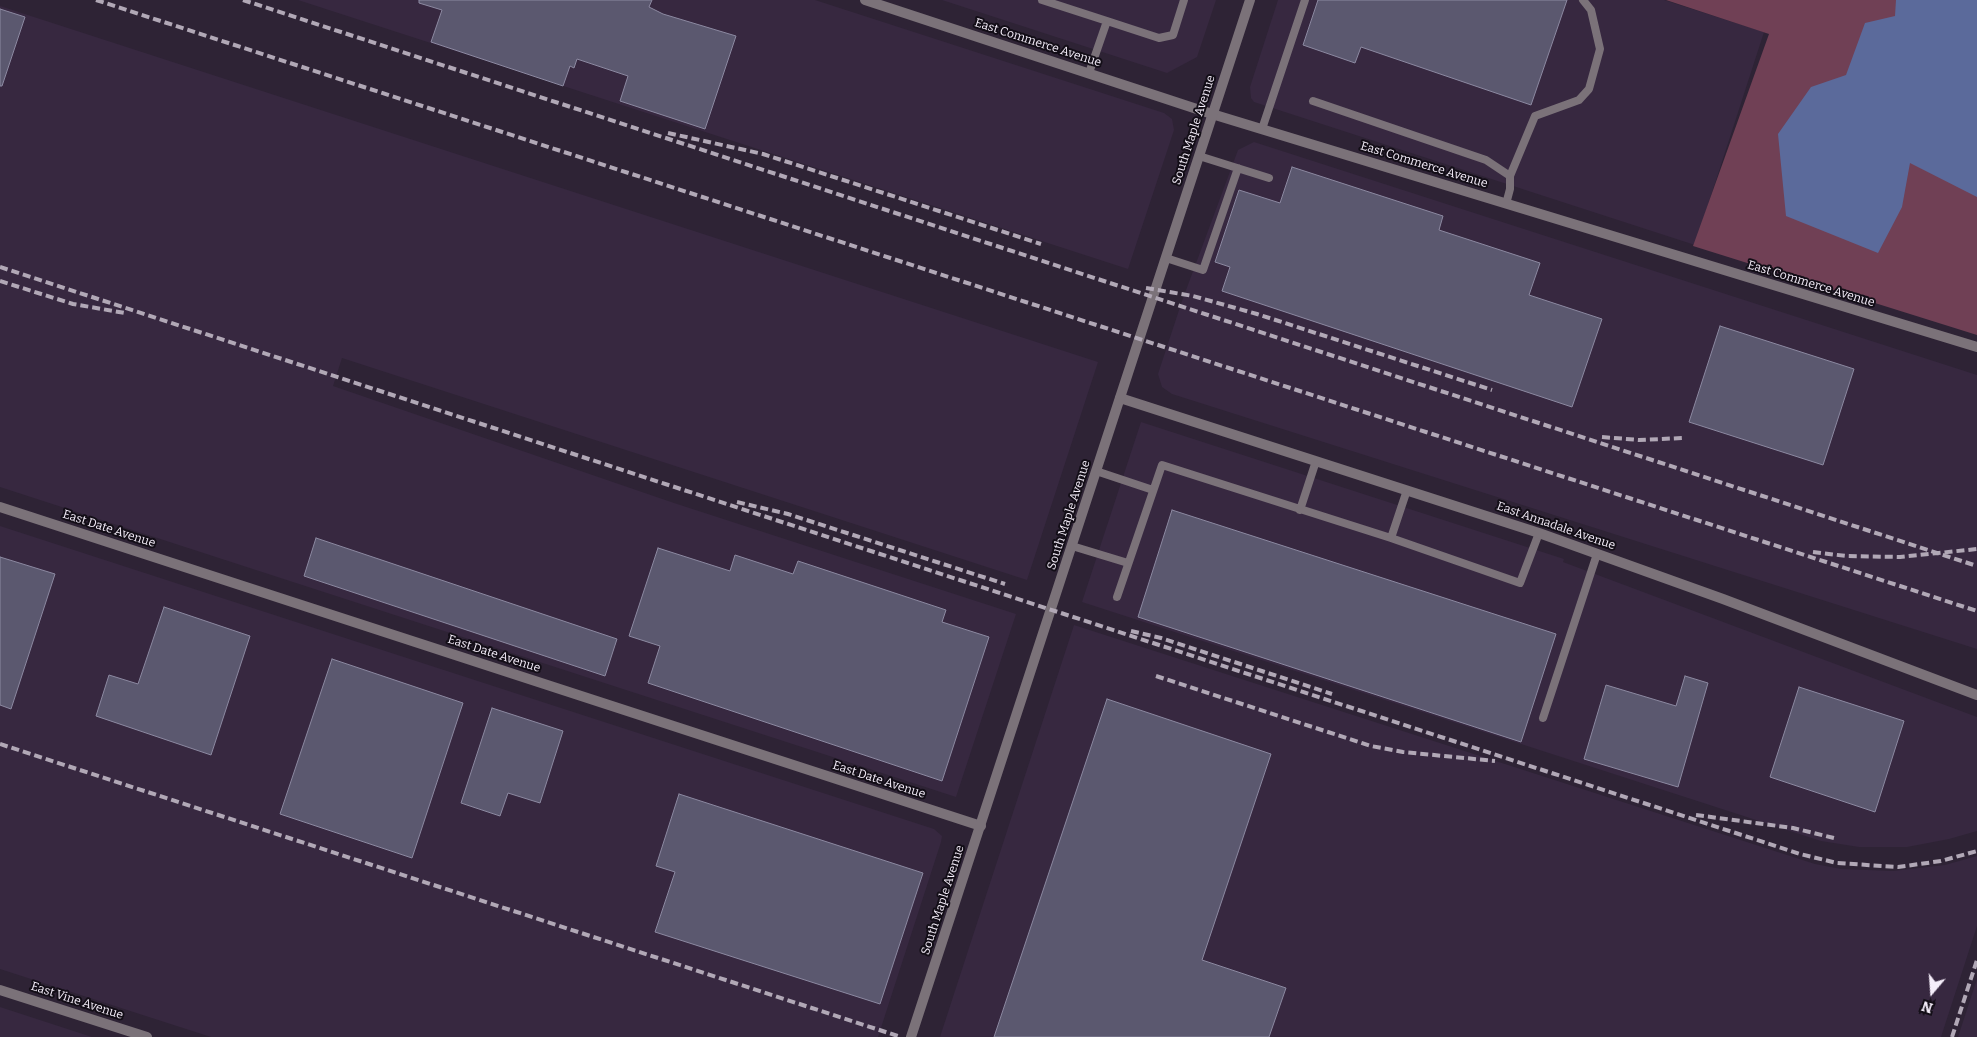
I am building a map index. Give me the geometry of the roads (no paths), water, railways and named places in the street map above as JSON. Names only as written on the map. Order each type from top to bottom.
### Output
[{"type":"street","name":"East Commerce Avenue","points":[[865,0],[1212,114],[1977,347]]},
{"type":"street","name":"South Maple Avenue","points":[[911,1037],[1250,0]]},
{"type":"street","name":"East Annadale Avenue","points":[[1120,398],[1539,533],[1977,695]]},
{"type":"street","name":"East Date Avenue","points":[[0,506],[981,826]]},
{"type":"street","name":"East Vine Avenue","points":[[0,990],[147,1037]]},
{"type":"lane","points":[[1042,0],[1159,38],[1173,35],[1184,0]]},
{"type":"lane","points":[[1262,129],[1305,0]]},
{"type":"lane","points":[[1506,204],[1510,189],[1510,176],[1535,116],[1579,100],[1590,89],[1600,49],[1591,10],[1583,0]]},
{"type":"lane","points":[[1089,74],[1107,21]]},
{"type":"lane","points":[[1313,101],[1486,160],[1510,176]]},
{"type":"lane","points":[[1199,156],[1269,178]]},
{"type":"lane","points":[[1166,258],[1203,270],[1238,168]]},
{"type":"lane","points":[[1300,510],[1316,460]]},
{"type":"lane","points":[[1117,596],[1162,465],[1390,538],[1520,584],[1539,533]]},
{"type":"lane","points":[[1096,472],[1153,490]]},
{"type":"lane","points":[[1390,538],[1407,490]]},
{"type":"lane","points":[[1072,546],[1128,563]]},
{"type":"lane","points":[[1543,718],[1597,554]]},
{"type":"water","points":[[1896,0],[1977,0],[1977,197],[1910,163],[1902,207],[1878,253],[1786,216],[1778,134],[1811,87],[1846,75],[1865,23],[1895,16]]},
{"type":"railway","points":[[96,0],[1977,611]]},
{"type":"railway","points":[[243,0],[1977,566]]},
{"type":"railway","points":[[668,133],[763,154],[1041,244]]},
{"type":"railway","points":[[0,267],[1800,854],[1837,863],[1898,867],[1941,861],[1977,851]]},
{"type":"railway","points":[[0,281],[73,304],[125,313]]},
{"type":"railway","points":[[1146,288],[1193,296],[1257,314],[1492,390]]},
{"type":"railway","points":[[1602,437],[1639,440],[1683,438]]},
{"type":"railway","points":[[737,502],[788,514],[1005,584]]},
{"type":"railway","points":[[1813,552],[1846,556],[1900,557],[1977,549]]},
{"type":"railway","points":[[1131,631],[1161,638],[1332,694]]},
{"type":"railway","points":[[1156,676],[1371,746],[1403,752],[1495,761]]},
{"type":"railway","points":[[0,744],[901,1037]]},
{"type":"railway","points":[[1696,815],[1793,828],[1834,838]]},
{"type":"railway","points":[[1952,1037],[1977,960]]}]
